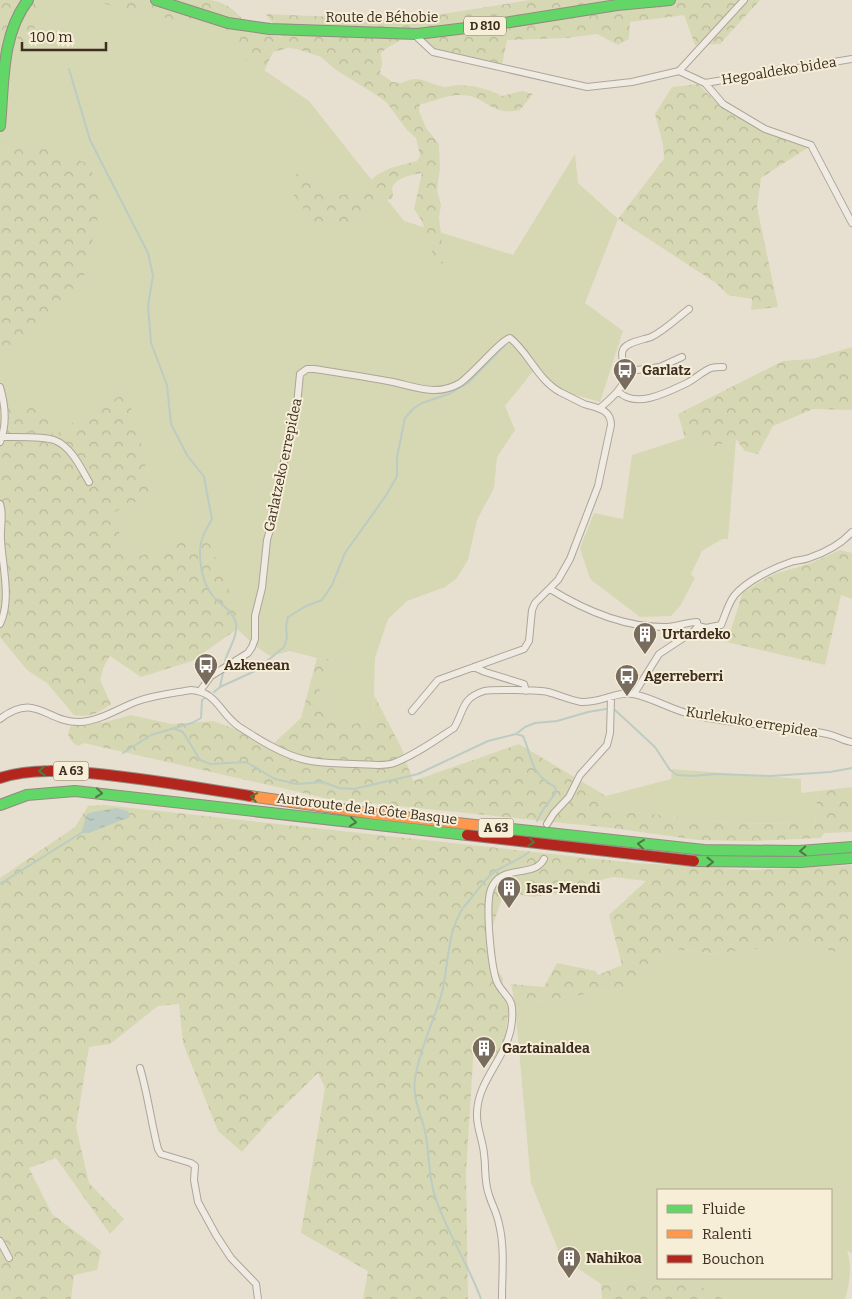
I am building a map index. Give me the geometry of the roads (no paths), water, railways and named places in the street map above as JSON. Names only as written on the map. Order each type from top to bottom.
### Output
[{"type":"main road","points":[[0,126],[9,39],[15,19],[28,0]]},
{"type":"main road","name":"Route de Béhobie","points":[[156,0],[228,23],[270,29],[417,34],[491,25],[617,5],[670,0]]},
{"type":"main road","name":"Autoroute de la Côte Basque","points":[[0,778],[32,772],[69,770],[131,777],[348,810],[704,850],[800,851],[852,847]]},
{"type":"main road","name":"Autoroute de la Côte Basque","points":[[0,805],[25,796],[75,791],[704,862],[800,862],[852,858]]},
{"type":"street","points":[[417,34],[418,38],[433,52],[587,87],[632,82],[678,71],[744,0]]},
{"type":"street","name":"Hegoaldeko bidea","points":[[705,83],[852,59]]},
{"type":"street","points":[[678,71],[705,83],[723,104],[765,129],[811,145],[852,223]]},
{"type":"street","points":[[629,372],[624,365],[623,356],[623,350],[626,345],[653,336],[689,309]]},
{"type":"street","name":"Garlatzeko errepidea","points":[[200,690],[211,676],[248,653],[255,639],[255,616],[262,588],[267,540],[276,509],[283,466],[296,415],[300,374],[303,370],[314,369],[382,380],[426,390],[443,390],[458,384],[472,374],[504,340],[510,338],[552,387],[576,400],[600,408]]},
{"type":"street","points":[[629,372],[660,367],[682,357]]},
{"type":"street","points":[[618,392],[625,398],[634,400],[648,399],[688,382],[710,368],[723,367]]},
{"type":"street","points":[[412,711],[438,680],[524,649],[529,641],[532,610],[535,603],[565,571],[598,486],[612,426],[607,413],[600,408],[618,392],[629,372]]},
{"type":"street","points":[[0,387],[4,409],[1,439],[53,439],[67,450],[89,482]]},
{"type":"street","points":[[0,504],[5,585],[4,616],[0,624]]},
{"type":"street","points":[[550,589],[570,602],[604,615],[645,626],[667,627],[697,622],[698,626],[706,628],[721,625],[733,597],[747,584],[777,568],[795,561],[807,559],[825,551],[846,539],[852,532]]},
{"type":"street","points":[[634,694],[659,654],[694,631],[698,626]]},
{"type":"street","points":[[474,667],[524,684],[526,691]]},
{"type":"street","points":[[0,719],[21,708],[30,707],[70,722],[82,722],[98,718],[139,701],[191,690],[200,690]]},
{"type":"street","name":"Kurlekuko errepidea","points":[[200,690],[210,695],[237,725],[279,750],[307,760],[377,765],[393,764],[454,728],[466,702],[485,691],[540,691],[579,701],[596,701],[620,694],[634,694],[696,716],[798,730],[833,736],[852,742]]},
{"type":"street","points":[[547,824],[568,797],[580,775],[607,745],[610,733],[610,698]]},
{"type":"street","points":[[502,1299],[502,1238],[497,1216],[486,1185],[484,1153],[477,1115],[482,1087],[508,1043],[513,1011],[511,1001],[501,990],[496,977],[490,928],[490,892],[492,886],[509,872],[539,866],[544,859]]},
{"type":"street","points":[[140,1068],[149,1101],[149,1115],[160,1154],[191,1163],[195,1166],[194,1180],[198,1202],[231,1258],[256,1284],[258,1299]]},
{"type":"street","points":[[0,1241],[9,1258]]},
{"type":"water","points":[[116,808],[128,811],[130,817],[89,833],[81,833],[87,814]]},
{"type":"waterway","points":[[69,69],[90,140],[148,253],[153,275],[148,306],[151,343],[167,385],[171,424],[187,455],[204,477],[212,519],[204,534],[201,545],[200,560],[203,576],[208,590],[229,611],[236,624],[234,638],[225,661]]},
{"type":"waterway","points":[[220,687],[255,671],[284,647],[287,638],[286,626],[288,617],[306,606],[322,600],[332,585],[345,553],[387,494],[397,476],[397,457],[405,418],[414,408],[422,403],[449,394],[468,383],[507,343]]},
{"type":"waterway","points":[[214,692],[220,687],[223,673]]},
{"type":"waterway","points":[[123,753],[151,735],[192,723],[201,718],[202,700],[205,698]]},
{"type":"waterway","points":[[516,734],[525,727],[535,723],[557,721],[606,709]]},
{"type":"waterway","points":[[615,710],[655,747],[670,770],[677,775],[771,776],[830,772],[852,768]]},
{"type":"waterway","points":[[173,728],[183,732],[200,760],[210,764],[246,762],[275,779],[297,784],[323,782],[339,788],[354,789],[418,774],[488,741],[516,734],[523,736],[533,765],[540,776],[555,787],[556,792],[537,821]]},
{"type":"waterway","points":[[0,884],[81,833]]},
{"type":"waterway","points":[[481,1299],[447,1227],[434,1193],[425,1131],[414,1085],[423,1048],[444,985],[451,940],[458,918],[463,908],[490,876],[529,852]]},
{"type":"place","name":"Garlatz","points":[[625,391]]},
{"type":"place","name":"Urtardeko","points":[[645,655]]},
{"type":"place","name":"Azkenean","points":[[206,686]]},
{"type":"place","name":"Agerreberri","points":[[627,697]]},
{"type":"place","name":"Isas-Mendi","points":[[509,909]]},
{"type":"place","name":"Gaztainaldea","points":[[484,1069]]},
{"type":"place","name":"Nahikoa","points":[[569,1279]]}]
